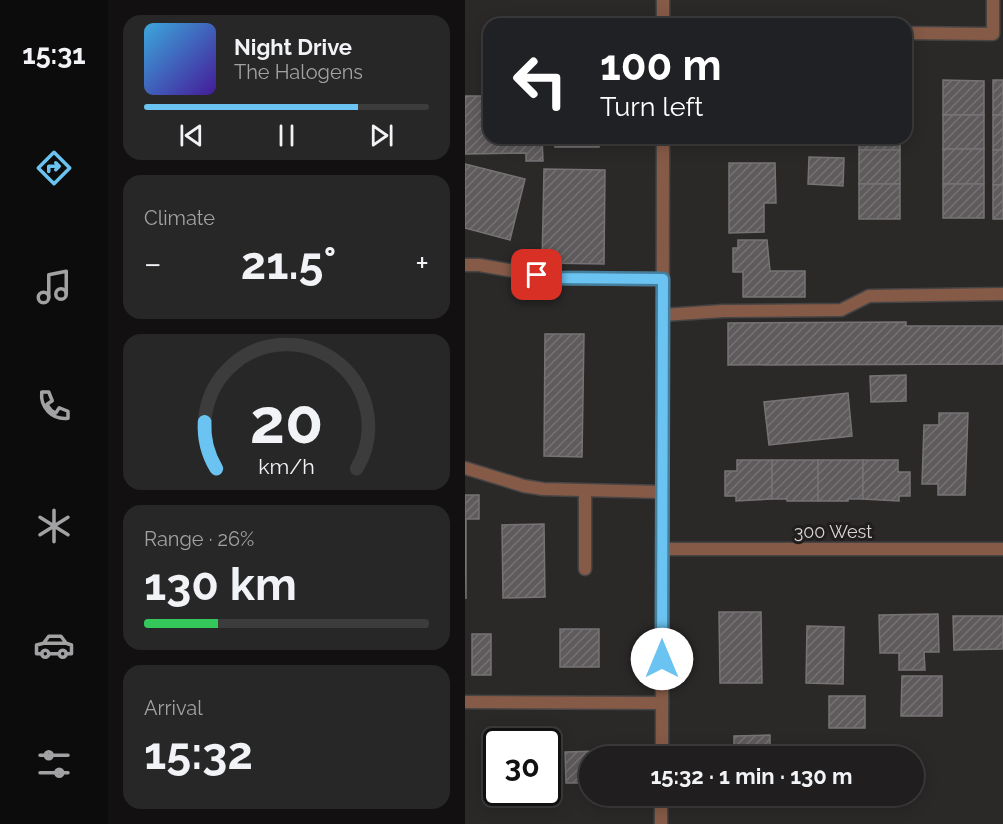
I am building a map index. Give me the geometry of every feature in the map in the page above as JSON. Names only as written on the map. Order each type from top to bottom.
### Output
[{"type":"street","points":[[663,0],[663,18]]},
{"type":"street","points":[[912,33],[998,34],[993,0]]},
{"type":"street","points":[[662,746],[663,144]]},
{"type":"street","points":[[465,265],[479,265],[555,278],[663,279]]},
{"type":"street","points":[[663,315],[723,311],[841,310],[869,296],[1003,294]]},
{"type":"street","points":[[465,468],[524,486],[585,491],[662,492]]},
{"type":"street","points":[[585,491],[585,569]]},
{"type":"street","name":"300 West","points":[[662,549],[1003,549]]},
{"type":"street","points":[[465,702],[662,703]]},
{"type":"street","points":[[661,806],[661,824]]},
{"type":"building","points":[[943,80],[984,81],[984,115],[943,115]]},
{"type":"building","points":[[993,80],[1003,80],[1003,115],[993,115]]},
{"type":"building","points":[[465,96],[483,96],[483,144],[542,144],[543,161],[526,161],[526,153],[465,154]]},
{"type":"building","points":[[943,115],[984,115],[984,149],[943,149]]},
{"type":"building","points":[[993,115],[1003,115],[1003,150],[993,150]]},
{"type":"building","points":[[555,144],[599,144],[599,147],[555,147]]},
{"type":"building","points":[[859,144],[900,144],[900,150],[859,150]]},
{"type":"building","points":[[943,149],[984,149],[984,184],[943,184]]},
{"type":"building","points":[[859,150],[900,150],[900,184],[859,184]]},
{"type":"building","points":[[993,150],[1003,150],[1003,185],[993,185]]},
{"type":"building","points":[[809,157],[844,158],[843,186],[808,184]]},
{"type":"building","points":[[729,163],[775,163],[776,203],[764,203],[764,232],[729,233]]},
{"type":"building","points":[[465,164],[525,179],[510,240],[465,228]]},
{"type":"building","points":[[544,169],[605,170],[604,264],[542,263]]},
{"type":"building","points":[[859,184],[900,184],[900,219],[859,219]]},
{"type":"building","points":[[943,184],[984,184],[984,218],[943,218]]},
{"type":"building","points":[[993,185],[1003,185],[1003,219],[993,219]]},
{"type":"building","points":[[738,240],[767,240],[770,271],[805,271],[805,297],[743,297],[743,272],[733,272],[733,248],[738,248]]},
{"type":"building","points":[[906,322],[906,326],[1003,326],[1003,364],[728,365],[728,323]]},
{"type":"building","points":[[545,334],[584,334],[582,457],[544,456]]},
{"type":"building","points":[[906,375],[906,401],[871,402],[870,376]]},
{"type":"building","points":[[848,393],[852,436],[769,445],[764,402]]},
{"type":"building","points":[[939,413],[968,413],[965,495],[938,495],[938,484],[922,484],[924,425],[939,425]]},
{"type":"building","points":[[737,460],[772,460],[772,499],[736,501],[736,496],[725,496],[725,471],[737,471]]},
{"type":"building","points":[[772,460],[818,460],[818,501],[772,499]]},
{"type":"building","points":[[818,460],[863,460],[863,499],[818,501]]},
{"type":"building","points":[[863,460],[898,460],[898,472],[910,472],[910,496],[899,496],[899,501],[863,499]]},
{"type":"building","points":[[465,495],[479,495],[479,519],[466,519],[466,599]]},
{"type":"building","points":[[544,524],[545,597],[503,598],[502,525]]},
{"type":"building","points":[[719,612],[761,612],[762,683],[720,683]]},
{"type":"building","points":[[938,614],[939,652],[924,652],[925,670],[899,670],[899,653],[880,653],[879,615]]},
{"type":"building","points":[[953,616],[1003,616],[1003,649],[954,650]]},
{"type":"building","points":[[807,626],[844,627],[843,684],[806,683]]},
{"type":"building","points":[[560,629],[599,629],[599,667],[560,667]]},
{"type":"building","points":[[472,634],[491,634],[491,675],[472,675]]},
{"type":"building","points":[[902,676],[942,676],[942,716],[901,716]]},
{"type":"building","points":[[829,696],[865,696],[865,728],[829,728]]},
{"type":"building","points":[[770,735],[770,746],[734,746],[734,736]]},
{"type":"building","points":[[565,752],[579,752],[579,783],[566,783]]},
{"type":"route","points":[[537,275],[555,278],[663,279],[662,659]]}]
